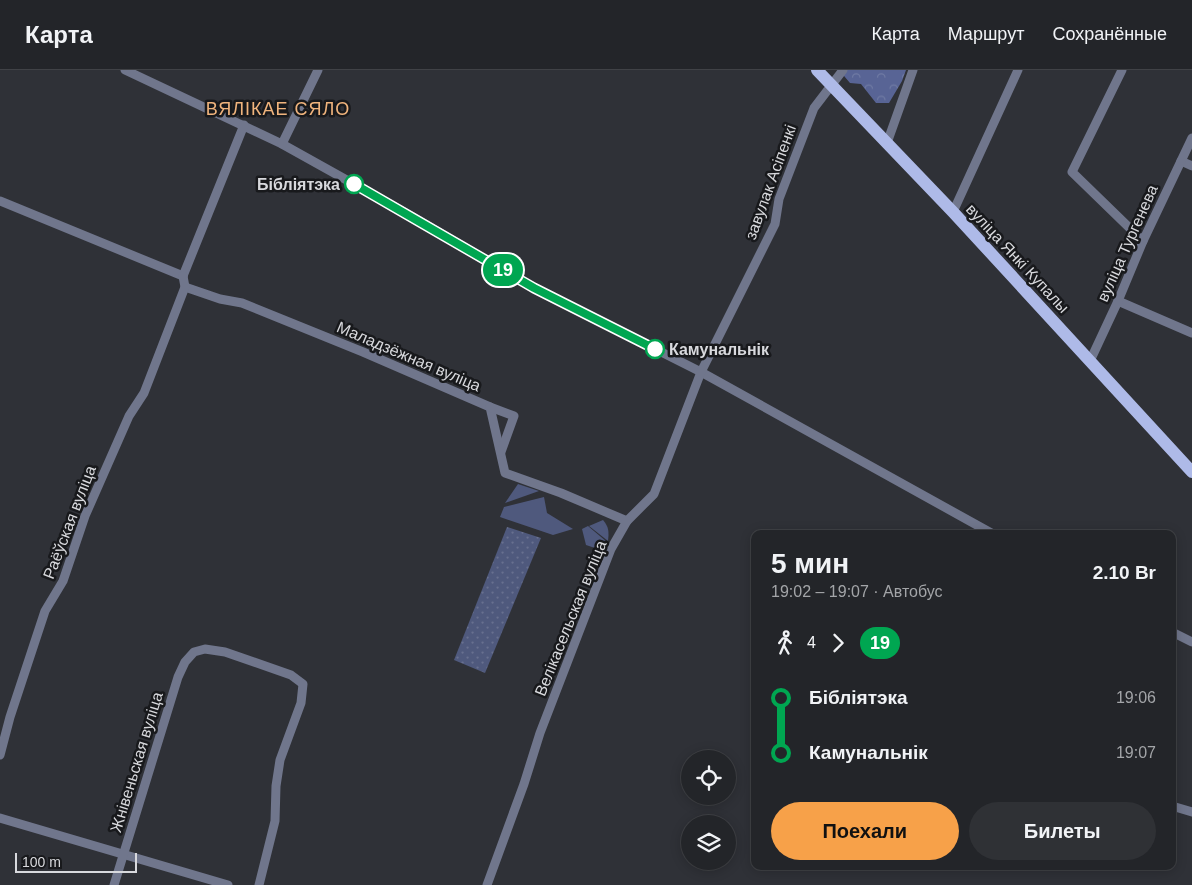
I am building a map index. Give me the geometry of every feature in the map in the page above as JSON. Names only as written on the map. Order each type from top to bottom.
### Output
[{"type":"main road","name":"вуліца Янкі Купалы","points":[[817,70],[953,212],[1192,472]]},
{"type":"street","points":[[125,70],[282,144],[413,217],[534,288],[701,372],[986,530]]},
{"type":"street","points":[[282,144],[318,70]]},
{"type":"street","name":"завулак Асіпенкі","points":[[701,372],[775,224],[779,199],[814,108],[843,70]]},
{"type":"street","points":[[887,143],[913,70]]},
{"type":"street","points":[[953,212],[1018,70]]},
{"type":"street","points":[[1122,70],[1072,172],[1143,241]]},
{"type":"street","points":[[0,201],[184,276],[244,125]]},
{"type":"street","name":"вуліца Тургенева","points":[[1090,360],[1118,301],[1143,241],[1192,138]]},
{"type":"street","points":[[1181,161],[1192,166]]},
{"type":"street","name":"Раёўская вуліца","points":[[0,755],[10,717],[45,611],[63,581],[85,516],[129,416],[144,393],[185,287],[184,276]]},
{"type":"street","name":"Маладзёжная вуліца","points":[[185,287],[220,299],[242,303],[363,352],[490,407],[505,473],[561,493],[628,522]]},
{"type":"street","points":[[1118,301],[1192,333]]},
{"type":"street","name":"Велікасельская вуліца","points":[[487,885],[524,784],[540,733],[612,550],[628,522],[654,494],[701,372]]},
{"type":"street","points":[[490,407],[514,416],[500,452]]},
{"type":"street","points":[[1176,634],[1192,642]]},
{"type":"street","name":"Жнівеньская вуліца","points":[[114,885],[178,677],[185,662],[194,652],[205,649],[225,652],[291,675],[303,684],[301,703],[280,760],[276,786],[276,821],[259,885]]},
{"type":"street","points":[[0,713],[10,717]]},
{"type":"street","points":[[1176,807],[1192,812]]},
{"type":"street","points":[[0,818],[228,885]]},
{"type":"shaded area","points":[[518,484],[539,491],[505,503]]},
{"type":"shaded area","points":[[544,497],[547,513],[573,529],[553,535],[500,517],[504,507]]},
{"type":"shaded area","points":[[603,520],[608,530],[608,541],[589,526]]},
{"type":"shaded area","points":[[588,526],[607,542],[604,551],[586,545],[582,529]]},
{"type":"shaded area","points":[[507,527],[541,538],[485,673],[454,660]]},
{"type":"green space","points":[[839,70],[906,70],[889,103],[876,103],[861,84],[850,83]]},
{"type":"bus line","name":"19","points":[[354,184],[534,288],[655,349]]},
{"type":"place","name":"Бібліятэка","points":[[354,184]]},
{"type":"place","name":"Камунальнік","points":[[655,349]]},
{"type":"district","name":"ВЯЛІКАЕ СЯЛО","points":[[278,109]]}]
